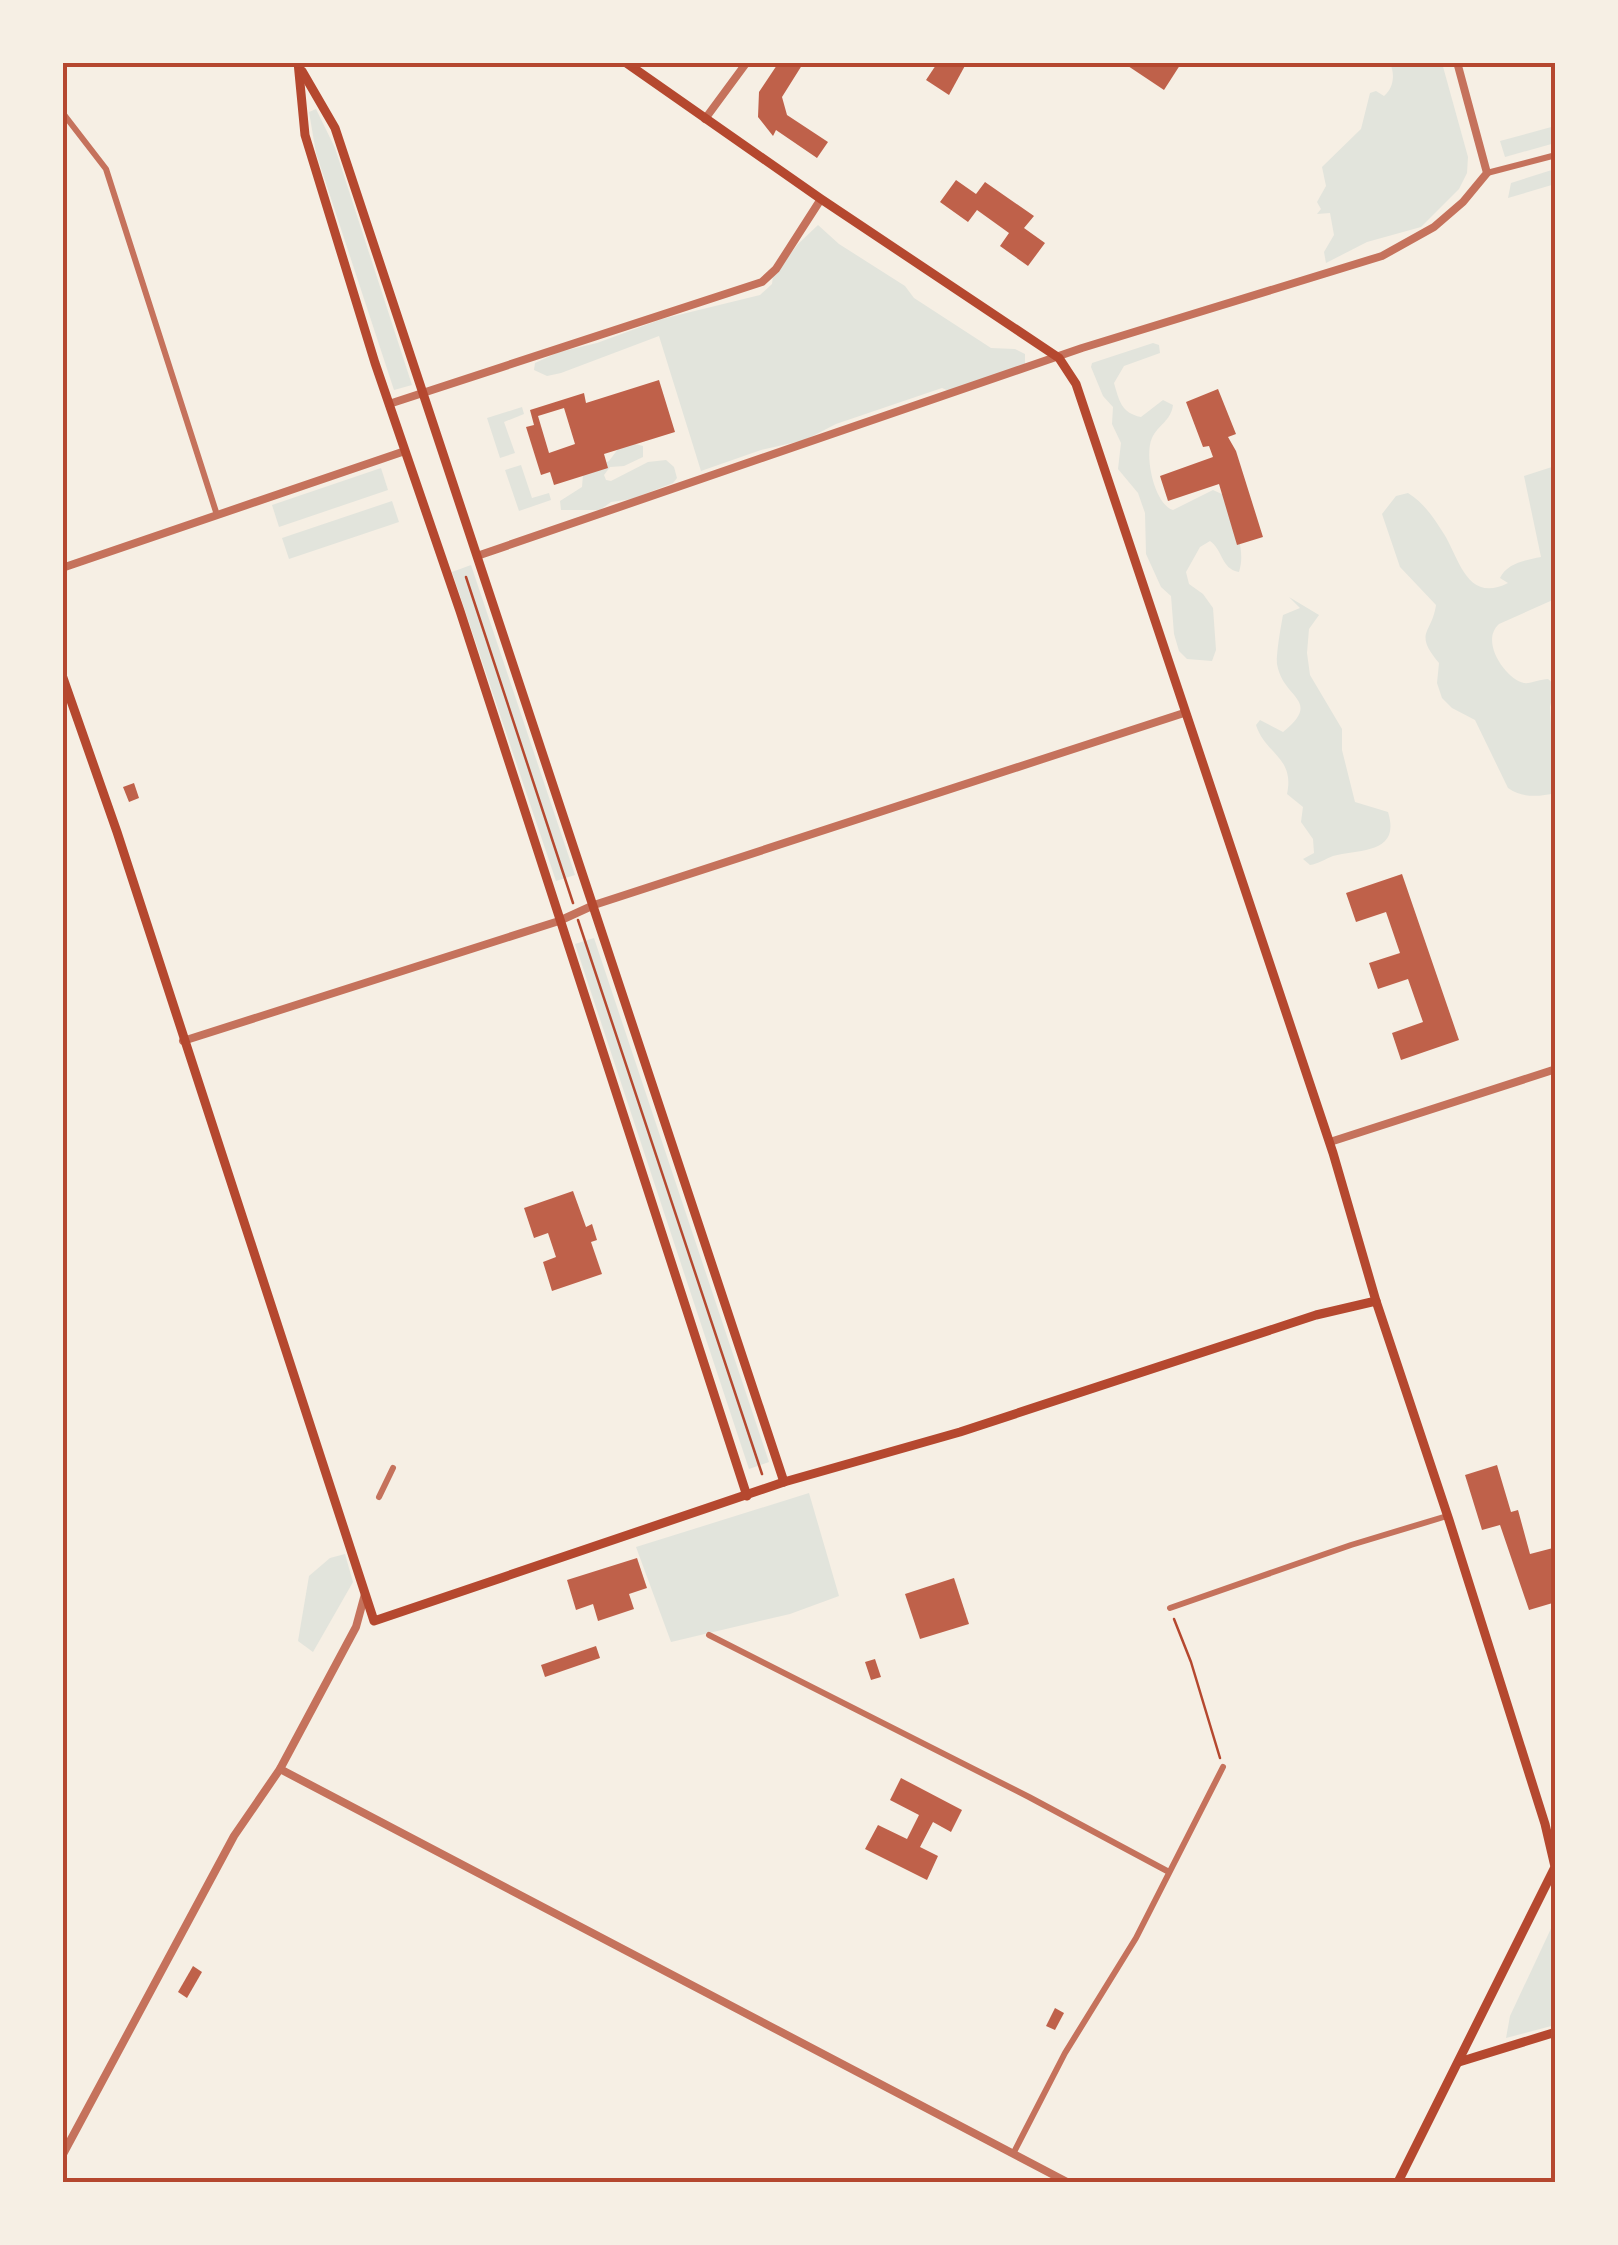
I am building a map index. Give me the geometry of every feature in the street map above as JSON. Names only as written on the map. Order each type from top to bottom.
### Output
[{"type":"main road","points":[[626,62],[821,199],[1059,358],[1076,384],[1330,1142],[1376,1301],[1545,1824],[1555,1870],[1398,2182]]},
{"type":"main road","points":[[298,64],[334,128],[784,1482]]},
{"type":"main road","points":[[298,64],[305,135],[389,404],[747,1496]]},
{"type":"main road","points":[[62,675],[117,832],[374,1621],[784,1482],[960,1432],[1316,1315],[1376,1301]]},
{"type":"main road","points":[[1459,2062],[1556,2032]]},
{"type":"street","points":[[705,119],[747,62]]},
{"type":"street","points":[[1457,62],[1486,173]]},
{"type":"street","points":[[62,112],[106,169],[217,516]]},
{"type":"street","points":[[477,556],[1082,348],[1382,256],[1434,227],[1471,193],[1486,173],[1556,155]]},
{"type":"street","points":[[389,404],[762,282],[776,268],[821,199]]},
{"type":"street","points":[[62,568],[405,451]]},
{"type":"street","points":[[183,1041],[559,921],[594,905],[1184,713]]},
{"type":"street","points":[[1330,1142],[1556,1069]]},
{"type":"street","points":[[379,1497],[393,1468]]},
{"type":"street","points":[[1170,1608],[1447,1516]]},
{"type":"street","points":[[62,2156],[234,1836],[280,1770],[356,1627],[366,1594]]},
{"type":"street","points":[[356,1627],[374,1621]]},
{"type":"street","points":[[709,1635],[1169,1872]]},
{"type":"street","points":[[1013,2154],[1066,2053],[1136,1938],[1223,1768]]},
{"type":"street","points":[[280,1770],[1067,2182]]},
{"type":"path","points":[[466,576],[762,1474]]},
{"type":"path","points":[[1170,1608],[1223,1768]]},
{"type":"shaded area","points":[[1390,63],[1442,63],[1468,157],[1467,173],[1459,189],[1421,227],[1367,242],[1326,263],[1324,252],[1334,235],[1330,213],[1317,214],[1321,209],[1317,202],[1326,186],[1322,167],[1361,129],[1370,93],[1376,91],[1384,96],[1390,89]]},
{"type":"shaded area","points":[[316,109],[335,148],[412,385],[394,390],[316,153],[309,112]]},
{"type":"shaded area","points":[[1555,126],[1555,143],[1505,157],[1500,141]]},
{"type":"shaded area","points":[[1555,169],[1555,184],[1508,198],[1511,183]]},
{"type":"shaded area","points":[[818,225],[839,244],[905,286],[914,298],[991,348],[1015,349],[1025,354],[1025,364],[949,391],[942,388],[836,424],[805,440],[701,471],[659,336],[561,373],[547,376],[534,370],[535,363],[559,352],[597,343],[662,319],[760,295],[772,284],[773,276],[798,244]]},
{"type":"shaded area","points":[[1153,343],[1159,345],[1160,353],[1124,366],[1114,383],[1122,405],[1134,415],[1141,417],[1163,400],[1173,405],[1150,446],[1156,489],[1173,510],[1213,490],[1224,495],[1240,543],[1239,572],[1225,563],[1210,541],[1200,547],[1186,572],[1189,584],[1213,608],[1216,650],[1212,661],[1187,659],[1179,651],[1171,596],[1161,587],[1146,554],[1145,513],[1138,493],[1118,469],[1121,443],[1112,424],[1113,407],[1103,396],[1091,367],[1092,363]]},
{"type":"shaded area","points":[[522,407],[524,414],[504,422],[515,453],[500,458],[487,418]]},
{"type":"shaded area","points":[[621,445],[643,446],[643,457],[624,466],[610,467],[604,475],[606,480],[648,462],[666,460],[674,467],[677,478],[673,483],[632,499],[611,502],[600,510],[561,510],[560,501],[582,487],[583,474],[609,461]]},
{"type":"shaded area","points":[[521,465],[532,498],[549,493],[551,500],[519,511],[505,470]]},
{"type":"shaded area","points":[[1555,466],[1555,599],[1499,624],[1492,640],[1503,668],[1517,680],[1526,683],[1548,679],[1555,685],[1550,707],[1555,793],[1531,796],[1508,788],[1475,720],[1442,698],[1437,683],[1439,663],[1426,639],[1436,605],[1400,567],[1382,514],[1396,496],[1408,493],[1436,522],[1466,575],[1483,588],[1494,588],[1508,583],[1500,578],[1512,566],[1541,557],[1524,476]]},
{"type":"shaded area","points":[[381,468],[388,490],[279,527],[272,505]]},
{"type":"shaded area","points":[[392,501],[399,522],[289,559],[282,538]]},
{"type":"shaded area","points":[[471,565],[575,875],[556,881],[452,572]]},
{"type":"shaded area","points":[[1289,597],[1319,615],[1309,629],[1310,675],[1342,729],[1342,750],[1355,802],[1388,812],[1390,826],[1389,836],[1375,847],[1310,865],[1303,859],[1314,853],[1313,839],[1301,822],[1303,807],[1287,794],[1287,772],[1256,725],[1260,720],[1283,732],[1300,713],[1300,705],[1277,664],[1283,615],[1300,608]]},
{"type":"shaded area","points":[[594,938],[769,1462],[749,1469],[575,944]]},
{"type":"shaded area","points":[[809,1493],[839,1596],[790,1614],[671,1642],[636,1547]]},
{"type":"shaded area","points":[[345,1554],[353,1582],[313,1652],[298,1641],[309,1576],[330,1558]]},
{"type":"shaded area","points":[[1555,1920],[1555,2025],[1506,2038],[1510,2016]]},
{"type":"building","points":[[779,62],[804,62],[782,97],[787,115],[828,142],[817,158],[776,130],[773,136],[758,117],[759,92]]},
{"type":"building","points":[[938,62],[967,62],[949,95],[926,80]]},
{"type":"building","points":[[1122,62],[1182,62],[1164,90]]},
{"type":"building","points":[[956,180],[976,194],[985,182],[1034,216],[1024,228],[1045,243],[1028,266],[1000,246],[1009,233],[977,210],[968,222],[940,202]]},
{"type":"building","points":[[659,380],[675,432],[604,454],[608,468],[554,485],[550,472],[541,475],[526,427],[534,425],[530,410],[584,393],[586,403]],"holes":[[[564,408],[575,444],[549,453],[538,416]]]},
{"type":"building","points":[[1218,389],[1236,434],[1228,437],[1263,537],[1237,545],[1219,484],[1168,501],[1160,476],[1213,457],[1209,446],[1203,447],[1186,402]]},
{"type":"building","points":[[134,783],[139,798],[129,802],[123,787]]},
{"type":"building","points":[[1402,874],[1459,1040],[1401,1060],[1392,1033],[1423,1022],[1408,979],[1378,989],[1369,963],[1400,953],[1386,912],[1356,922],[1346,893]]},
{"type":"building","points":[[573,1191],[586,1227],[592,1224],[597,1240],[591,1242],[602,1274],[552,1291],[543,1262],[556,1257],[548,1233],[534,1238],[524,1208]]},
{"type":"building","points":[[1497,1465],[1511,1512],[1518,1510],[1530,1554],[1553,1548],[1556,1602],[1529,1610],[1500,1525],[1482,1530],[1465,1475]]},
{"type":"building","points":[[637,1558],[647,1588],[629,1594],[634,1609],[598,1621],[593,1604],[576,1610],[567,1580]]},
{"type":"building","points":[[954,1578],[969,1624],[920,1639],[905,1594]]},
{"type":"building","points":[[596,1646],[600,1658],[545,1677],[541,1665]]},
{"type":"building","points":[[875,1659],[881,1677],[871,1680],[865,1662]]},
{"type":"building","points":[[901,1778],[962,1810],[951,1832],[933,1822],[920,1847],[938,1856],[927,1880],[865,1849],[878,1825],[907,1839],[919,1815],[890,1800]]},
{"type":"building","points":[[193,1966],[202,1972],[187,1998],[178,1992]]},
{"type":"building","points":[[1055,2008],[1064,2013],[1055,2030],[1046,2026]]}]
